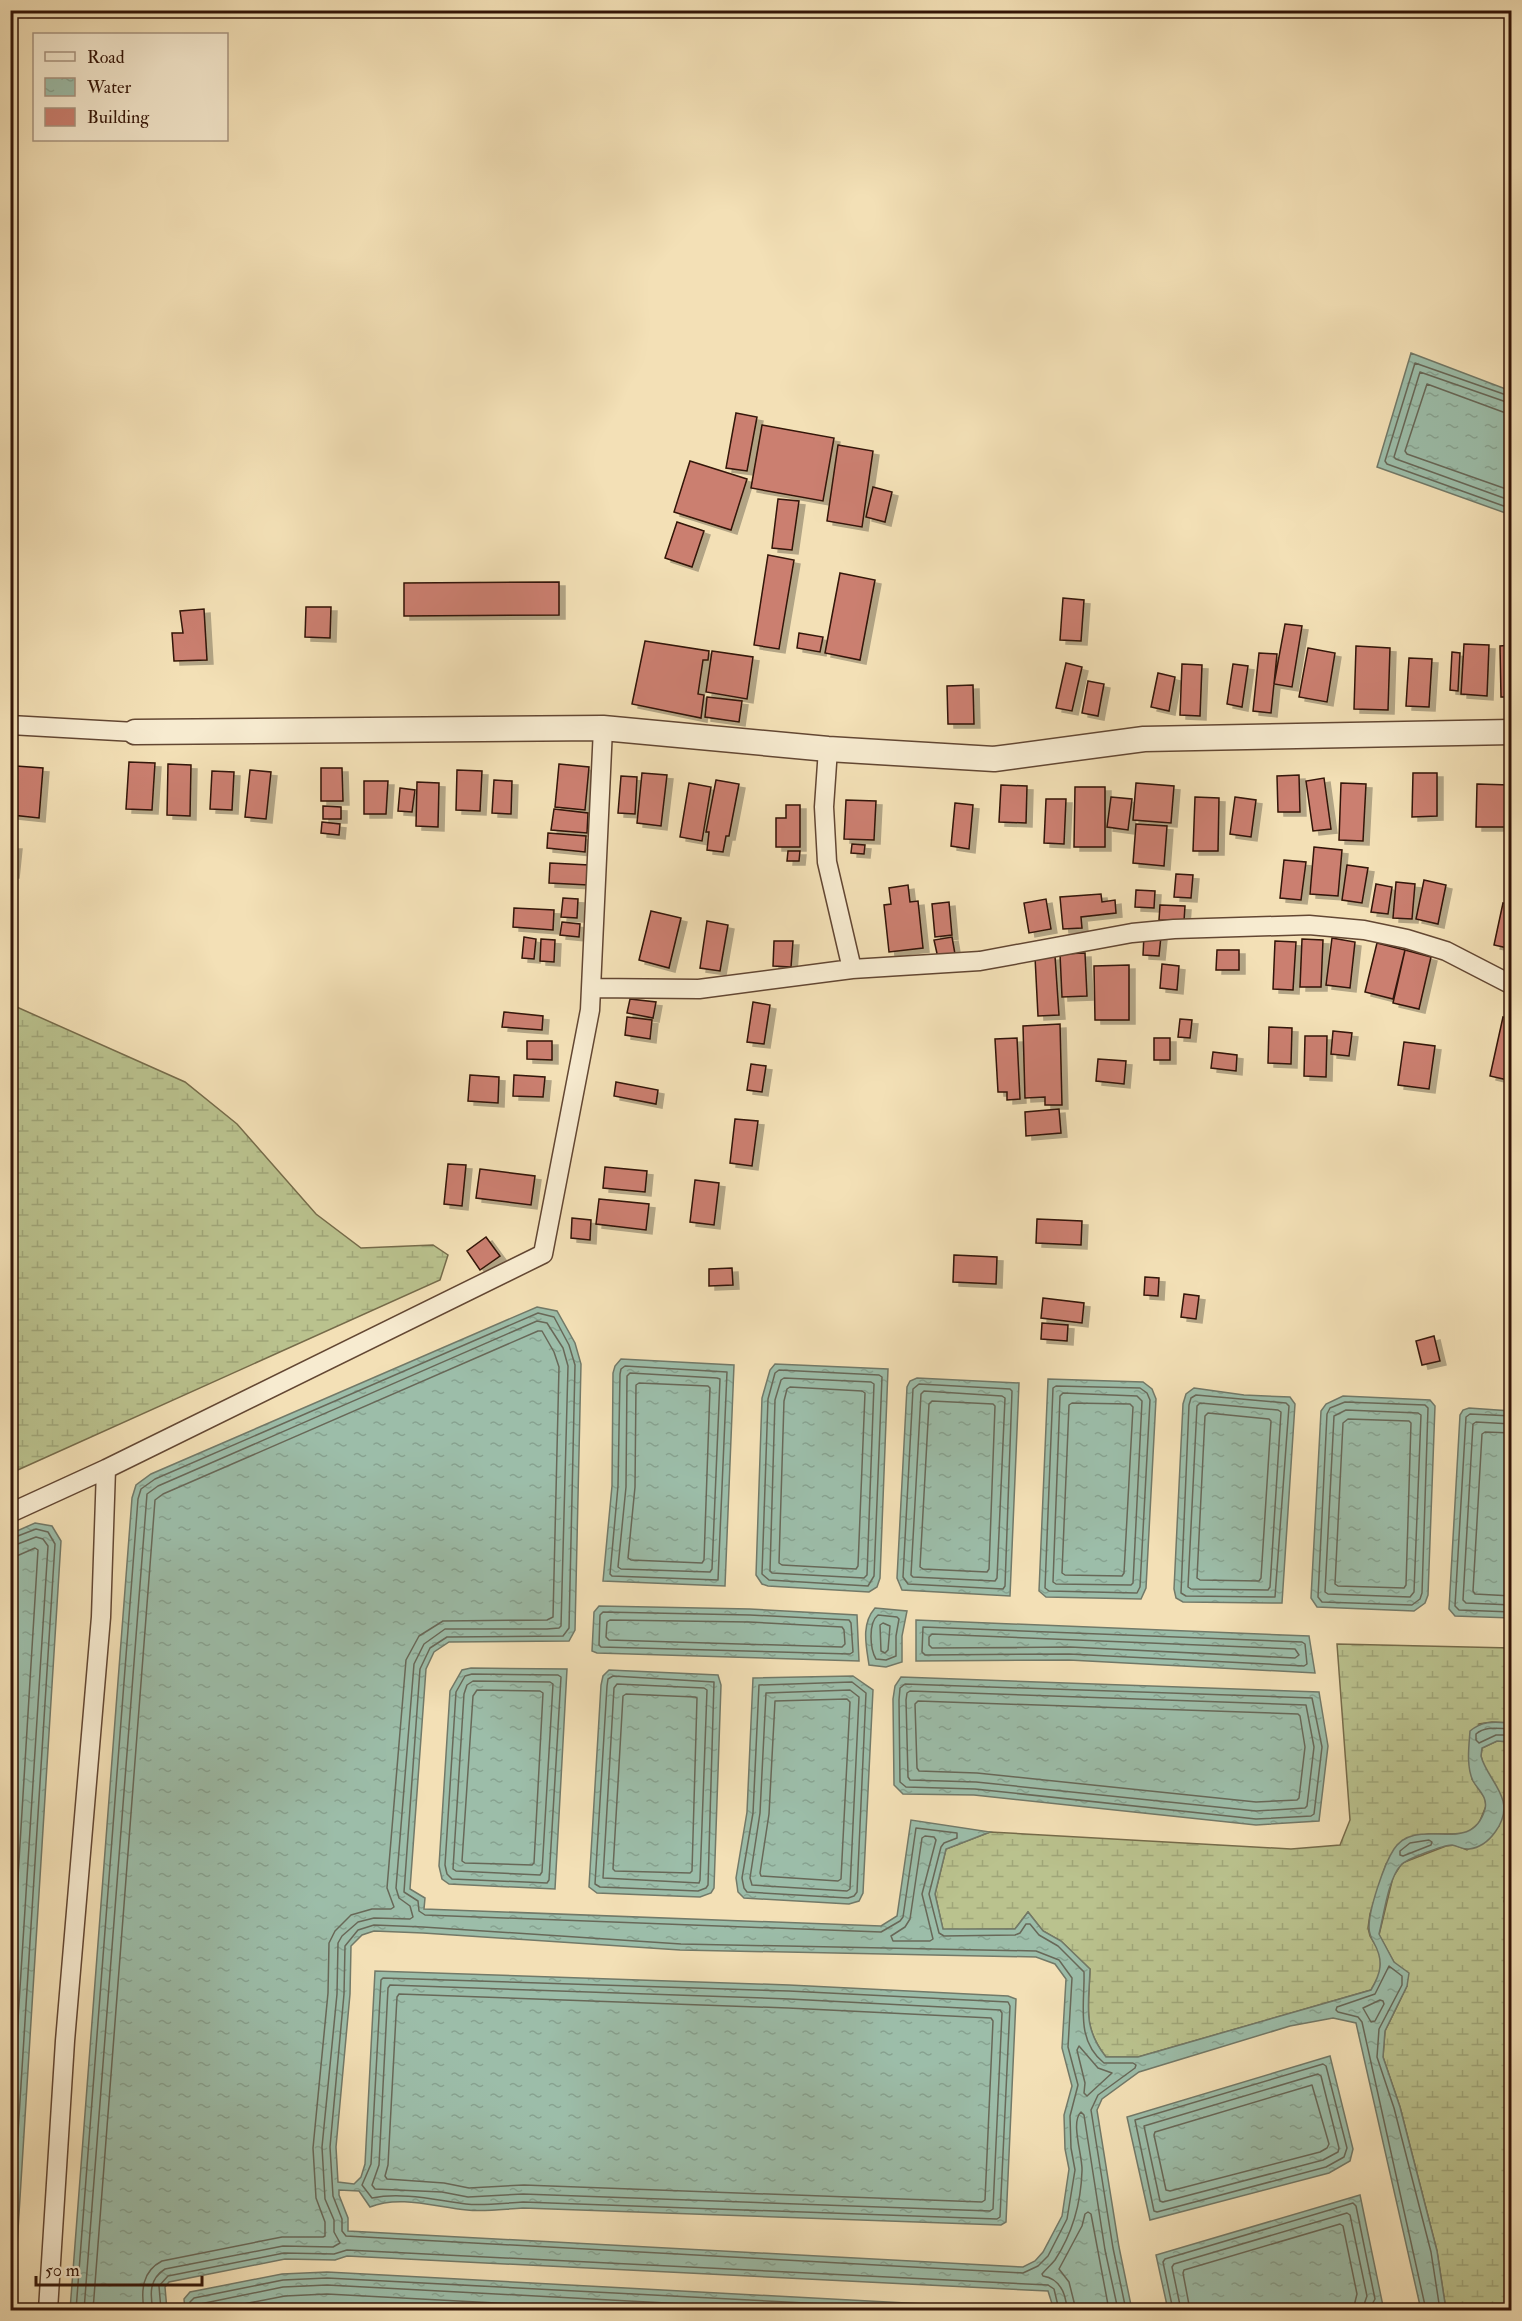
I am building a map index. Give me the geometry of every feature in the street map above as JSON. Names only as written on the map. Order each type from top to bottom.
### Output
[{"type":"street","points":[[10,725],[135,732],[603,728],[828,749],[994,759],[1144,740],[1512,732]]},
{"type":"street","points":[[10,1513],[105,1469],[543,1254],[590,1010],[603,728]]},
{"type":"street","points":[[828,749],[824,807],[827,862],[852,969]]},
{"type":"street","points":[[591,988],[699,990],[852,969],[980,961],[1132,933],[1174,928],[1309,925],[1364,930],[1407,939],[1446,951],[1512,985]]},
{"type":"street","points":[[48,2310],[65,2041],[101,1617],[105,1469]]},
{"type":"green space","points":[[10,1004],[185,1082],[237,1124],[316,1214],[361,1248],[433,1245],[448,1255],[440,1280],[11,1473]]},
{"type":"green space","points":[[1337,1644],[1511,1648],[1511,1723],[1479,1724],[1472,1779],[1485,1798],[1486,1806],[1479,1823],[1466,1834],[1428,1834],[1408,1838],[1386,1864],[1370,1914],[1368,1928],[1381,1954],[1380,1974],[1371,1990],[1138,2057],[1106,2057],[1098,2046],[1090,2026],[1088,2005],[1090,1969],[1061,1941],[1043,1931],[1028,1912],[1015,1929],[943,1930],[935,1894],[946,1849],[990,1832],[1291,1849],[1340,1845],[1350,1820]]},
{"type":"green space","points":[[1497,1741],[1511,1742],[1512,1890],[1504,1901],[1512,1921],[1511,2310],[1446,2310],[1437,2251],[1400,2107],[1383,2057],[1385,2031],[1407,1986],[1379,1935],[1393,1877],[1402,1863],[1446,1846],[1455,1845],[1467,1850],[1499,1826],[1481,1756],[1482,1748]]},
{"type":"water","points":[[1411,353],[1511,391],[1511,515],[1377,467]]},
{"type":"water","points":[[537,1307],[557,1311],[575,1343],[581,1364],[575,1630],[569,1641],[449,1642],[434,1652],[426,1669],[410,1889],[425,1898],[424,1909],[881,1926],[897,1916],[911,1820],[990,1832],[946,1849],[935,1894],[943,1929],[1015,1929],[1028,1912],[1043,1931],[1061,1941],[1090,1969],[1088,2005],[1090,2025],[1098,2046],[1106,2057],[1138,2057],[1371,1990],[1379,1972],[1380,1961],[1370,1933],[1370,1919],[1378,1887],[1390,1856],[1404,1839],[1416,1835],[1456,1834],[1468,1831],[1478,1823],[1486,1805],[1469,1769],[1470,1731],[1484,1723],[1511,1723],[1511,1742],[1497,1741],[1482,1748],[1483,1762],[1503,1801],[1503,1817],[1495,1832],[1476,1847],[1467,1849],[1452,1845],[1404,1862],[1393,1879],[1379,1934],[1394,1962],[1409,1973],[1407,1986],[1385,2031],[1383,2057],[1400,2107],[1437,2251],[1446,2310],[1421,2310],[1356,2023],[1333,2018],[1290,2026],[1139,2072],[1102,2099],[1097,2110],[1119,2247],[1132,2310],[1054,2310],[1048,2291],[347,2256],[335,2260],[285,2259],[169,2282],[165,2287],[167,2310],[70,2310],[132,1498],[136,1485],[151,1474]],"holes":[[[374,1931],[680,1950],[1036,1957],[1055,1964],[1066,1979],[1062,2048],[1072,2086],[1064,2115],[1065,2149],[1069,2169],[1062,2216],[1043,2252],[1035,2261],[1023,2267],[348,2231],[348,2218],[339,2190],[359,2191],[370,2207],[405,2202],[474,2211],[523,2208],[1001,2225],[1006,2222],[1016,1999],[1008,1996],[789,1985],[375,1971],[365,2164],[361,2177],[354,2184],[338,2182],[336,2147],[350,1994],[351,1946],[362,1935]]]},
{"type":"water","points":[[621,1359],[734,1365],[725,1586],[603,1581],[612,1486],[613,1373]]},
{"type":"water","points":[[775,1364],[888,1369],[880,1578],[877,1587],[869,1592],[768,1586],[762,1584],[756,1575],[762,1398],[770,1370]]},
{"type":"water","points":[[917,1378],[1019,1383],[1010,1596],[902,1590],[897,1578],[907,1387],[910,1381]]},
{"type":"water","points":[[1048,1379],[1143,1382],[1152,1389],[1156,1399],[1146,1588],[1141,1599],[1046,1597],[1039,1591]]},
{"type":"water","points":[[1194,1388],[1244,1395],[1290,1397],[1295,1404],[1282,1603],[1183,1602],[1176,1598],[1174,1589],[1183,1404],[1186,1394]]},
{"type":"water","points":[[1343,1396],[1430,1400],[1435,1406],[1428,1595],[1425,1603],[1414,1611],[1317,1607],[1311,1598],[1321,1411],[1326,1404]]},
{"type":"water","points":[[1469,1408],[1511,1411],[1511,1618],[1455,1616],[1449,1609],[1460,1415],[1463,1410]]},
{"type":"water","points":[[35,1523],[52,1526],[61,1541],[13,2310],[11,2310],[10,1534]]},
{"type":"water","points":[[599,1606],[750,1609],[857,1615],[859,1661],[597,1653],[592,1651],[594,1612]]},
{"type":"water","points":[[875,1608],[907,1611],[902,1636],[902,1662],[886,1667],[869,1665],[866,1628]]},
{"type":"water","points":[[916,1620],[1309,1636],[1315,1673],[1069,1660],[916,1661]]},
{"type":"water","points":[[471,1668],[567,1669],[555,1889],[449,1884],[442,1879],[439,1866],[450,1691],[462,1670]]},
{"type":"water","points":[[609,1670],[718,1675],[721,1685],[714,1888],[711,1893],[700,1897],[597,1893],[589,1887],[601,1685],[603,1676]]},
{"type":"water","points":[[853,1676],[873,1690],[863,1893],[859,1901],[849,1904],[744,1898],[738,1892],[736,1878],[747,1812],[753,1678]]},
{"type":"water","points":[[901,1677],[1319,1692],[1328,1746],[1319,1821],[1256,1825],[974,1795],[903,1794],[894,1785],[893,1699],[895,1686]]},
{"type":"water","points":[[1330,2056],[1353,2149],[1350,2161],[1329,2173],[1150,2220],[1127,2117]]},
{"type":"water","points":[[1360,2195],[1383,2306],[1366,2310],[1168,2310],[1156,2255]]},
{"type":"water","points":[[327,2272],[1020,2310],[185,2310],[184,2299],[190,2292],[282,2274]]},
{"type":"building","points":[[736,413],[757,417],[747,471],[726,468]]},
{"type":"building","points":[[762,425],[834,438],[823,501],[751,488]]},
{"type":"building","points":[[838,445],[873,451],[862,527],[827,521]]},
{"type":"building","points":[[690,461],[747,479],[731,530],[674,512]]},
{"type":"building","points":[[873,487],[892,492],[885,522],[866,517]]},
{"type":"building","points":[[778,499],[799,501],[792,550],[772,548]]},
{"type":"building","points":[[677,522],[704,531],[692,567],[665,558]]},
{"type":"building","points":[[768,555],[794,560],[779,649],[754,645]]},
{"type":"building","points":[[840,573],[875,580],[860,660],[825,653]]},
{"type":"building","points":[[559,582],[559,615],[404,616],[404,583]]},
{"type":"building","points":[[1063,598],[1084,600],[1081,641],[1060,640]]},
{"type":"building","points":[[306,607],[331,607],[330,638],[305,637]]},
{"type":"building","points":[[204,609],[207,660],[174,661],[172,633],[183,633],[180,611]]},
{"type":"building","points":[[1285,624],[1302,626],[1292,687],[1274,684]]},
{"type":"building","points":[[799,633],[823,637],[820,652],[797,648]]},
{"type":"building","points":[[645,641],[709,651],[708,660],[703,660],[698,694],[704,695],[701,718],[632,704]]},
{"type":"building","points":[[1464,644],[1489,645],[1487,696],[1461,694]]},
{"type":"building","points":[[1512,645],[1512,697],[1501,697],[1500,646]]},
{"type":"building","points":[[1356,646],[1390,648],[1388,710],[1354,709]]},
{"type":"building","points":[[1308,648],[1335,653],[1327,702],[1299,697]]},
{"type":"building","points":[[712,651],[753,657],[747,699],[706,692]]},
{"type":"building","points":[[1452,652],[1460,653],[1458,691],[1450,690]]},
{"type":"building","points":[[1259,653],[1277,654],[1271,713],[1253,711]]},
{"type":"building","points":[[1409,658],[1432,659],[1429,707],[1406,706]]},
{"type":"building","points":[[1066,663],[1082,667],[1072,711],[1056,708]]},
{"type":"building","points":[[1182,664],[1202,665],[1200,716],[1180,715]]},
{"type":"building","points":[[1233,664],[1248,666],[1242,707],[1227,704]]},
{"type":"building","points":[[1158,673],[1175,677],[1169,711],[1151,707]]},
{"type":"building","points":[[1088,681],[1104,684],[1098,716],[1082,713]]},
{"type":"building","points":[[973,685],[974,724],[948,724],[947,686]]},
{"type":"building","points":[[707,697],[742,701],[739,722],[705,717]]},
{"type":"building","points":[[1506,701],[1512,701],[1512,719],[1506,719]]},
{"type":"building","points":[[129,762],[155,763],[152,810],[126,809]]},
{"type":"building","points":[[168,764],[191,765],[190,816],[167,815]]},
{"type":"building","points":[[559,764],[589,767],[585,810],[555,807]]},
{"type":"building","points":[[16,766],[43,768],[39,818],[12,815]]},
{"type":"building","points":[[321,768],[342,768],[343,801],[321,801]]},
{"type":"building","points":[[250,770],[271,772],[266,819],[245,817]]},
{"type":"building","points":[[457,770],[482,771],[480,811],[456,810]]},
{"type":"building","points":[[212,771],[234,772],[232,810],[210,809]]},
{"type":"building","points":[[642,773],[667,775],[661,826],[637,823]]},
{"type":"building","points":[[1413,773],[1437,773],[1437,816],[1412,817]]},
{"type":"building","points":[[1299,775],[1300,812],[1278,812],[1277,776]]},
{"type":"building","points":[[621,776],[637,777],[635,814],[618,813]]},
{"type":"building","points":[[1324,778],[1331,829],[1313,831],[1306,781]]},
{"type":"building","points":[[494,780],[512,781],[511,814],[492,813]]},
{"type":"building","points":[[716,780],[739,784],[729,836],[726,836],[723,852],[707,850],[709,832],[706,832]]},
{"type":"building","points":[[364,781],[388,781],[386,814],[364,814]]},
{"type":"building","points":[[417,782],[439,783],[438,827],[416,826]]},
{"type":"building","points":[[689,783],[711,787],[702,841],[680,837]]},
{"type":"building","points":[[1136,783],[1174,786],[1171,823],[1133,820]]},
{"type":"building","points":[[1341,783],[1366,784],[1363,841],[1339,840]]},
{"type":"building","points":[[1477,784],[1510,785],[1509,827],[1476,827]]},
{"type":"building","points":[[1001,785],[1027,786],[1026,823],[999,822]]},
{"type":"building","points":[[1075,787],[1105,787],[1105,847],[1074,847]]},
{"type":"building","points":[[400,788],[415,790],[412,812],[398,811]]},
{"type":"building","points":[[1111,797],[1132,799],[1128,830],[1107,827]]},
{"type":"building","points":[[1195,797],[1219,798],[1218,851],[1193,851]]},
{"type":"building","points":[[1235,797],[1256,800],[1251,837],[1230,834]]},
{"type":"building","points":[[1046,799],[1066,799],[1064,844],[1044,843]]},
{"type":"building","points":[[846,800],[876,801],[874,840],[844,839]]},
{"type":"building","points":[[955,803],[973,805],[969,849],[951,846]]},
{"type":"building","points":[[786,805],[800,805],[800,847],[776,847],[776,818],[786,818]]},
{"type":"building","points":[[323,806],[341,807],[341,819],[323,819]]},
{"type":"building","points":[[554,809],[588,813],[587,833],[551,830]]},
{"type":"building","points":[[322,822],[340,824],[339,835],[321,833]]},
{"type":"building","points":[[1136,824],[1167,826],[1164,866],[1133,863]]},
{"type":"building","points":[[548,833],[586,836],[585,852],[547,848]]},
{"type":"building","points":[[852,844],[865,845],[864,854],[851,853]]},
{"type":"building","points":[[10,845],[16,845],[13,874],[10,874]]},
{"type":"building","points":[[1314,847],[1342,850],[1338,896],[1310,894]]},
{"type":"building","points":[[788,851],[800,851],[799,861],[787,861]]},
{"type":"building","points":[[1284,860],[1306,862],[1301,900],[1280,898]]},
{"type":"building","points":[[550,863],[589,865],[588,885],[549,883]]},
{"type":"building","points":[[1347,865],[1368,868],[1362,903],[1342,900]]},
{"type":"building","points":[[1176,874],[1193,875],[1191,898],[1174,897]]},
{"type":"building","points":[[1424,880],[1446,885],[1438,924],[1416,919]]},
{"type":"building","points":[[1396,882],[1415,884],[1412,919],[1393,918]]},
{"type":"building","points":[[1376,884],[1392,887],[1388,914],[1371,912]]},
{"type":"building","points":[[908,885],[910,902],[918,901],[923,948],[889,952],[884,905],[891,904],[889,888]]},
{"type":"building","points":[[1136,890],[1155,891],[1154,908],[1135,907]]},
{"type":"building","points":[[1101,894],[1102,902],[1115,900],[1116,913],[1081,917],[1082,928],[1063,929],[1060,897]]},
{"type":"building","points":[[563,898],[578,899],[577,918],[561,917]]},
{"type":"building","points":[[1046,899],[1051,929],[1029,933],[1024,903]]},
{"type":"building","points":[[949,902],[952,935],[935,937],[932,904]]},
{"type":"building","points":[[1503,903],[1512,905],[1512,949],[1494,945]]},
{"type":"building","points":[[1160,905],[1185,906],[1184,921],[1159,920]]},
{"type":"building","points":[[514,908],[554,910],[553,930],[513,927]]},
{"type":"building","points":[[651,911],[681,918],[669,968],[639,960]]},
{"type":"building","points":[[707,921],[728,925],[720,971],[700,968]]},
{"type":"building","points":[[562,922],[580,924],[579,937],[560,935]]},
{"type":"building","points":[[1144,935],[1161,936],[1159,956],[1143,955]]},
{"type":"building","points":[[524,937],[536,939],[534,959],[522,958]]},
{"type":"building","points":[[952,937],[955,954],[938,958],[934,940]]},
{"type":"building","points":[[1332,938],[1355,942],[1350,988],[1326,985]]},
{"type":"building","points":[[541,939],[555,940],[554,962],[540,961]]},
{"type":"building","points":[[1302,939],[1323,940],[1321,987],[1300,987]]},
{"type":"building","points":[[774,941],[793,941],[791,967],[773,966]]},
{"type":"building","points":[[1275,941],[1296,942],[1293,990],[1273,989]]},
{"type":"building","points":[[1377,943],[1405,950],[1393,999],[1365,992]]},
{"type":"building","points":[[1217,950],[1239,950],[1239,970],[1216,970]]},
{"type":"building","points":[[1405,950],[1431,957],[1419,1009],[1393,1003]]},
{"type":"building","points":[[1085,953],[1087,996],[1062,997],[1060,954]]},
{"type":"building","points":[[1055,956],[1059,1015],[1038,1016],[1035,957]]},
{"type":"building","points":[[1162,964],[1179,966],[1177,990],[1160,988]]},
{"type":"building","points":[[1129,965],[1129,1020],[1095,1020],[1094,966]]},
{"type":"building","points":[[630,999],[656,1002],[653,1018],[627,1013]]},
{"type":"building","points":[[753,1002],[770,1005],[764,1044],[747,1042]]},
{"type":"building","points":[[504,1012],[543,1016],[542,1030],[502,1027]]},
{"type":"building","points":[[627,1017],[652,1020],[650,1039],[625,1035]]},
{"type":"building","points":[[1503,1017],[1512,1019],[1512,1081],[1490,1076]]},
{"type":"building","points":[[1180,1019],[1192,1020],[1190,1038],[1178,1037]]},
{"type":"building","points":[[1060,1024],[1062,1105],[1045,1105],[1045,1097],[1025,1098],[1023,1026]]},
{"type":"building","points":[[1269,1027],[1292,1028],[1291,1064],[1268,1063]]},
{"type":"building","points":[[1333,1031],[1352,1033],[1349,1056],[1331,1054]]},
{"type":"building","points":[[1305,1036],[1327,1036],[1326,1077],[1304,1076]]},
{"type":"building","points":[[1017,1038],[1020,1099],[1007,1100],[1007,1092],[998,1092],[995,1039]]},
{"type":"building","points":[[1154,1038],[1170,1038],[1170,1060],[1154,1060]]},
{"type":"building","points":[[527,1041],[552,1041],[552,1060],[527,1059]]},
{"type":"building","points":[[1404,1042],[1435,1046],[1429,1089],[1398,1085]]},
{"type":"building","points":[[1213,1052],[1237,1055],[1236,1071],[1211,1068]]},
{"type":"building","points":[[1098,1059],[1126,1061],[1124,1084],[1096,1081]]},
{"type":"building","points":[[751,1064],[766,1066],[762,1092],[747,1090]]},
{"type":"building","points":[[470,1075],[499,1077],[498,1103],[468,1101]]},
{"type":"building","points":[[514,1075],[545,1077],[543,1097],[513,1096]]},
{"type":"building","points":[[616,1082],[658,1090],[656,1104],[614,1096]]},
{"type":"building","points":[[1059,1109],[1061,1133],[1026,1136],[1025,1112]]},
{"type":"building","points":[[735,1119],[758,1121],[752,1166],[730,1163]]},
{"type":"building","points":[[448,1164],[466,1165],[462,1206],[444,1204]]},
{"type":"building","points":[[605,1167],[647,1171],[645,1192],[603,1188]]},
{"type":"building","points":[[480,1169],[535,1176],[531,1205],[476,1198]]},
{"type":"building","points":[[695,1180],[719,1183],[714,1225],[690,1222]]},
{"type":"building","points":[[599,1199],[649,1204],[646,1230],[596,1224]]},
{"type":"building","points":[[572,1218],[591,1220],[590,1240],[571,1238]]},
{"type":"building","points":[[1037,1219],[1082,1221],[1081,1245],[1036,1243]]},
{"type":"building","points":[[486,1237],[500,1256],[480,1270],[467,1251]]},
{"type":"building","points":[[954,1255],[997,1257],[996,1284],[953,1282]]},
{"type":"building","points":[[732,1268],[733,1285],[709,1286],[709,1269]]},
{"type":"building","points":[[1145,1277],[1159,1278],[1158,1296],[1144,1295]]},
{"type":"building","points":[[1184,1294],[1199,1296],[1196,1319],[1181,1317]]},
{"type":"building","points":[[1043,1298],[1084,1303],[1082,1323],[1041,1318]]},
{"type":"building","points":[[1042,1323],[1068,1325],[1067,1341],[1041,1339]]},
{"type":"building","points":[[1434,1336],[1440,1361],[1422,1365],[1416,1341]]}]
